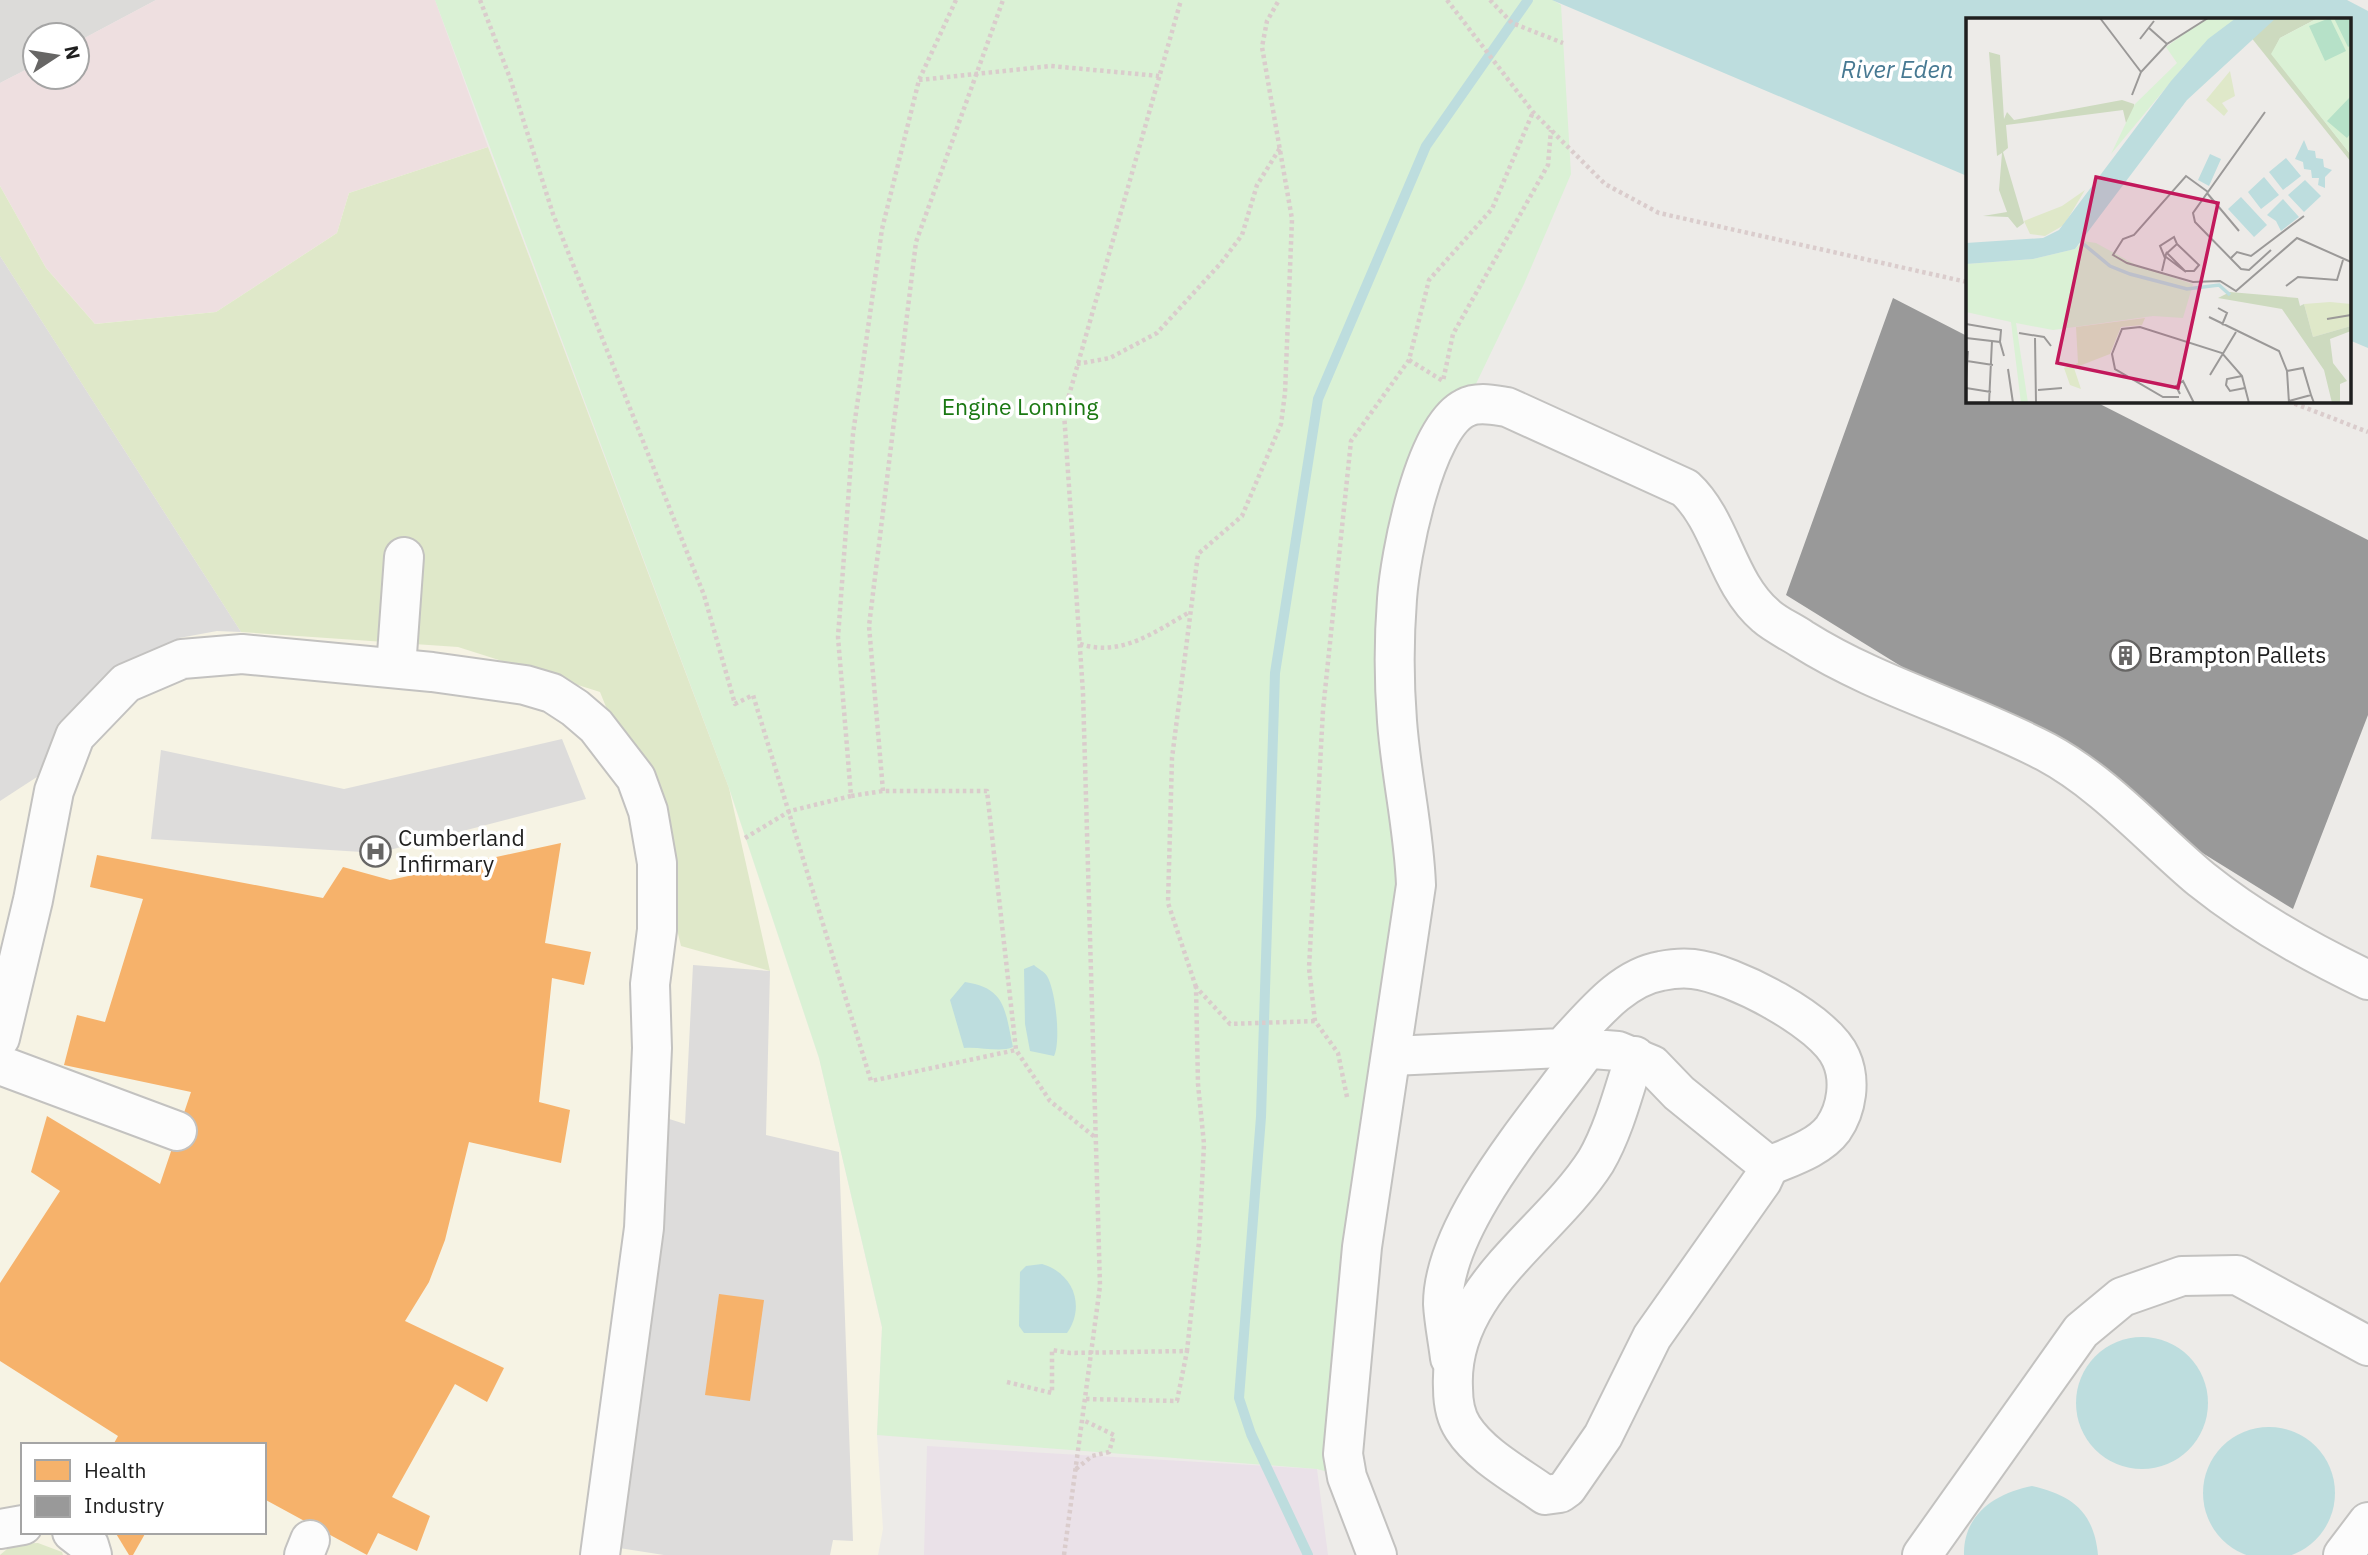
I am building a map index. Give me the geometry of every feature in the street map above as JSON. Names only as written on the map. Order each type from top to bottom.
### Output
[{"type":"street","points":[[1377,1555],[1348,1477],[1343,1454],[1362,1247],[1416,885],[1415,843],[1397,721],[1397,598],[1409,523],[1424,473],[1442,432],[1464,408],[1485,403],[1507,407],[1685,488],[1698,500],[1725,559],[1748,597],[1766,616],[1839,662],[2046,752],[2081,774],[2202,879],[2242,909],[2320,957],[2368,980]]},
{"type":"street","points":[[396,668],[404,557]]},
{"type":"street","points":[[0,1038],[33,900],[54,791],[75,736],[127,683],[182,659],[242,654],[396,668],[525,685],[552,693],[596,726],[636,778],[648,811],[657,863],[657,930],[650,984],[652,1048],[644,1228],[600,1555]]},
{"type":"street","points":[[1693,969],[1761,994],[1814,1027],[1840,1056],[1847,1080],[1845,1104],[1832,1129],[1812,1146],[1769,1166],[1762,1181],[1652,1337],[1603,1436],[1567,1488],[1560,1493],[1545,1495],[1478,1445],[1463,1429],[1454,1408],[1443,1303],[1451,1264],[1468,1219],[1490,1179],[1575,1048],[1615,995],[1632,982],[1660,971],[1693,969]]},
{"type":"street","points":[[1392,1056],[1575,1048],[1618,1051],[1651,1065],[1679,1093],[1769,1166]]},
{"type":"street","points":[[1452,1371],[1458,1338],[1486,1288],[1548,1220],[1596,1160],[1635,1056]]},
{"type":"street","points":[[0,1065],[177,1131]]},
{"type":"street","points":[[1922,1555],[2081,1331],[2122,1297],[2182,1276],[2237,1275],[2368,1346]]},
{"type":"street","points":[[2343,1555],[2368,1522]]},
{"type":"street","points":[[0,1529],[21,1525]]},
{"type":"street","points":[[75,1534],[89,1545],[92,1555]]},
{"type":"path","points":[[480,0],[510,78],[553,214],[704,595],[735,704],[753,695],[871,1081],[1016,1050]]},
{"type":"path","points":[[851,796],[838,637],[853,434],[882,229],[919,80],[956,0]]},
{"type":"path","points":[[883,792],[869,626],[916,242],[1003,0]]},
{"type":"path","points":[[1064,1555],[1100,1286],[1080,644],[1064,413],[1181,0]]},
{"type":"path","points":[[1085,1399],[1177,1401],[1187,1351],[1199,1242],[1204,1144],[1198,1084],[1196,987],[1168,903],[1172,758],[1198,554],[1242,516],[1281,424],[1285,393],[1292,219],[1262,47],[1267,21],[1279,0]]},
{"type":"path","points":[[1447,0],[1551,129],[1605,184],[1659,213],[1966,282]]},
{"type":"path","points":[[1490,0],[1512,23],[1563,43]]},
{"type":"path","points":[[919,80],[1051,66],[1159,76]]},
{"type":"path","points":[[1409,360],[1443,381],[1453,334],[1548,165],[1551,129]]},
{"type":"path","points":[[1077,364],[1110,358],[1157,333],[1221,263],[1241,235],[1257,185],[1281,147]]},
{"type":"path","points":[[2291,402],[2368,432]]},
{"type":"path","points":[[1080,644],[1105,650],[1134,644],[1189,612]]},
{"type":"path","points":[[745,838],[790,811],[851,796],[883,792],[987,791],[1016,1050],[1050,1101],[1096,1138]]},
{"type":"path","points":[[1196,987],[1230,1024],[1315,1021],[1338,1054],[1348,1099]]},
{"type":"path","points":[[1007,1382],[1052,1393],[1052,1350],[1187,1351]]},
{"type":"path","points":[[1076,1469],[1093,1456],[1109,1452],[1114,1435],[1083,1420]]},
{"type":"shaded area","points":[[0,0],[156,0],[91,35],[91,21],[21,21],[21,72],[0,83]]},
{"type":"shaded area","points":[[156,0],[435,0],[488,147],[349,193],[337,233],[216,312],[95,324],[46,268],[0,186],[0,83],[21,72],[21,91],[91,91],[91,35]]},
{"type":"shaded area","name":"Cumberland Infirmary","points":[[488,147],[729,788],[819,1058],[882,1328],[877,1435],[883,1529],[878,1555],[0,1555],[0,186],[46,268],[95,324],[216,312],[337,233],[349,193]]},
{"type":"shaded area","points":[[0,256],[241,632],[217,631],[179,638],[126,668],[87,695],[63,723],[43,773],[0,801]]},
{"type":"shaded area","points":[[562,739],[586,799],[378,853],[151,839],[161,750],[344,789]]},
{"type":"shaded area","points":[[693,965],[770,971],[766,1135],[839,1152],[853,1541],[833,1540],[830,1555],[664,1555],[619,1548],[663,1117],[685,1124]]},
{"type":"shaded area","points":[[927,1446],[1317,1469],[1328,1555],[924,1555]]},
{"type":"green space","name":"Engine Lonning","points":[[435,0],[1553,0],[1561,5],[1571,174],[1524,284],[1409,523],[1415,843],[1347,1477],[1317,1469],[877,1435],[882,1327],[819,1058],[729,788]]},
{"type":"green space","points":[[488,147],[729,788],[770,971],[681,946],[648,811],[600,692],[458,647],[241,632],[0,256],[0,186],[46,268],[95,324],[216,312],[337,233],[349,193]]},
{"type":"green space","points":[[38,1543],[62,1552],[63,1555],[0,1555],[13,1544]]},
{"type":"water","name":"River Eden","points":[[1552,0],[2347,0],[2368,11],[2368,348],[2350,340],[2350,18],[1966,18],[1966,176]]},
{"type":"water","points":[[1034,965],[1046,975],[1053,993],[1057,1028],[1054,1056],[1030,1051],[1025,1024],[1024,969]]},
{"type":"water","points":[[965,982],[979,985],[997,996],[1005,1013],[1013,1047],[964,1048],[950,1000]]},
{"type":"water","points":[[1042,1264],[1062,1275],[1073,1292],[1075,1312],[1067,1333],[1024,1333],[1019,1326],[1020,1272],[1026,1266]]},
{"type":"water","points":[[2142,1337],[2167,1342],[2189,1356],[2203,1378],[2208,1403],[2203,1428],[2189,1450],[2167,1464],[2142,1469],[2117,1464],[2095,1450],[2081,1428],[2076,1403],[2081,1378],[2095,1356],[2117,1342]]},
{"type":"water","points":[[2256,1428],[2282,1428],[2306,1438],[2324,1456],[2334,1480],[2334,1506],[2324,1530],[2306,1548],[2288,1556],[2250,1556],[2232,1548],[2214,1530],[2204,1506],[2204,1480],[2214,1456],[2232,1438]]},
{"type":"water","points":[[2032,1486],[2059,1495],[2078,1508],[2092,1527],[2098,1555],[1964,1555],[1969,1528],[1984,1508],[2006,1494]]},
{"type":"building: Health","name":"Cumberland Infirmary","points":[[561,843],[545,943],[591,952],[584,985],[552,978],[539,1102],[570,1110],[561,1163],[469,1142],[445,1240],[429,1282],[405,1321],[504,1368],[487,1402],[455,1384],[392,1497],[430,1516],[417,1551],[378,1533],[367,1555],[266,1500],[266,1443],[114,1443],[118,1436],[0,1361],[0,1283],[60,1191],[31,1172],[47,1116],[160,1184],[191,1092],[64,1065],[77,1015],[105,1022],[143,899],[90,887],[97,855],[323,898],[343,867],[390,880]]},
{"type":"building: Health","points":[[719,1294],[764,1300],[750,1401],[705,1395]]},
{"type":"building: Health","points":[[116,1534],[145,1534],[133,1555],[129,1555]]},
{"type":"building: Industry","name":"Brampton Pallets","points":[[1893,298],[1966,335],[1966,402],[2096,402],[2368,540],[2368,715],[2293,909],[1786,595]]},
{"type":"waterway","points":[[1308,1555],[1251,1434],[1239,1398],[1261,1117],[1275,673],[1318,399],[1426,146],[1528,0]]},
{"type":"place","name":"Brampton Pallets","points":[[2125,655]]},
{"type":"place","name":"Cumberland Infirmary","points":[[375,851]]}]
